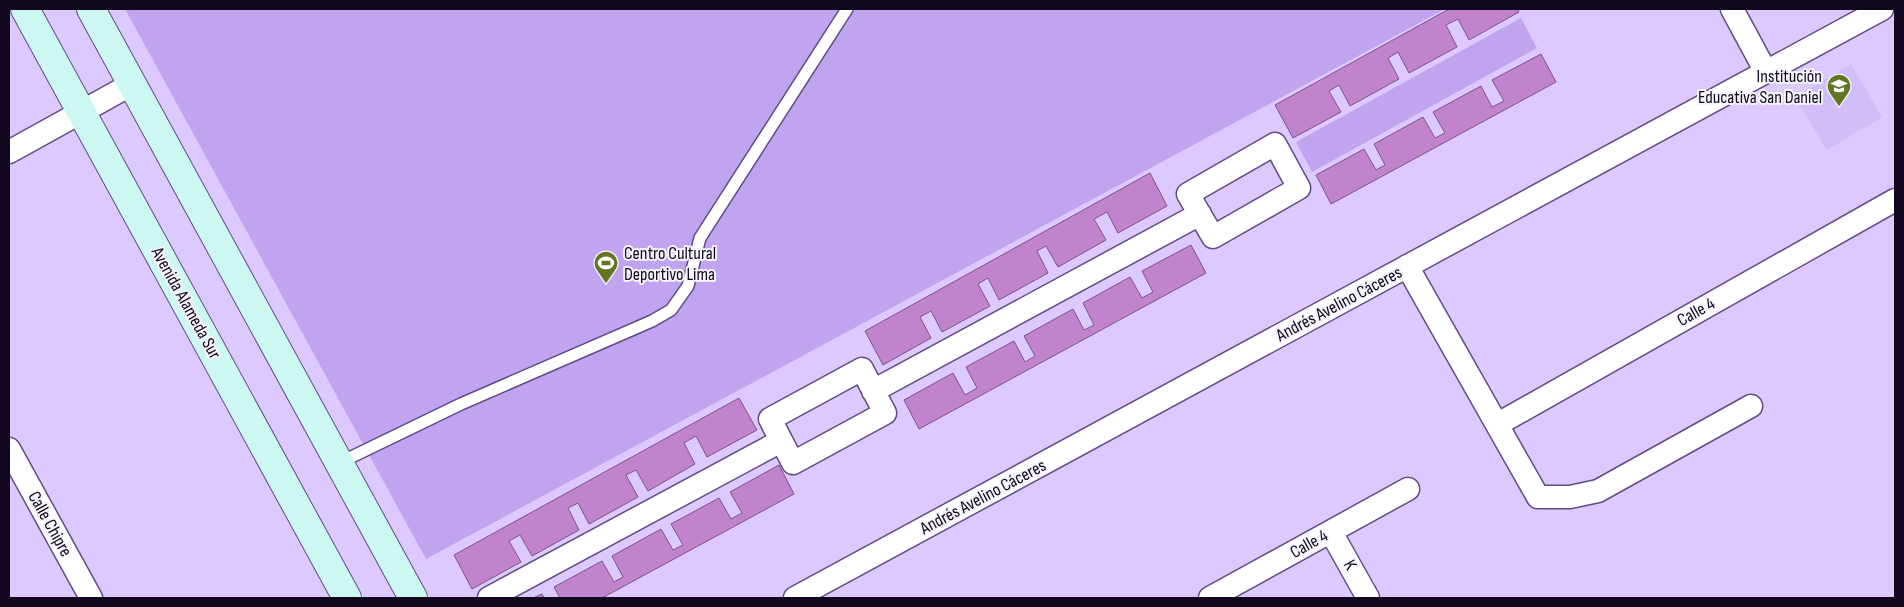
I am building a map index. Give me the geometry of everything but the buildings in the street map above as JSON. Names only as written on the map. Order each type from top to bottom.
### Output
[{"type":"main road","name":"Avenida Alameda Sur","points":[[25,9],[347,598]]},
{"type":"main road","points":[[91,9],[413,598]]},
{"type":"street","points":[[1732,9],[1766,72]]},
{"type":"street","name":"Andrés Avelino Cáceres","points":[[795,598],[1882,9]]},
{"type":"street","points":[[9,152],[132,84]]},
{"type":"street","points":[[1275,144],[1299,188],[1213,237],[1200,214],[1188,194],[1275,144]]},
{"type":"street","name":"Calle 4","points":[[1498,424],[1895,200]]},
{"type":"street","points":[[874,391],[1200,214]]},
{"type":"street","points":[[1407,266],[1498,424],[1538,498],[1570,497],[1598,490],[1751,406]]},
{"type":"street","points":[[862,369],[885,413],[793,463],[781,441],[770,419],[862,369]]},
{"type":"street","points":[[489,598],[781,441]]},
{"type":"street","name":"Calle Chipre","points":[[9,449],[90,598]]},
{"type":"street","name":"Calle 4","points":[[1210,598],[1408,489]]},
{"type":"street","name":"K","points":[[1331,532],[1368,598]]},
{"type":"lane","points":[[340,463],[461,404],[652,321],[671,310],[688,286],[700,238],[847,9]]},
{"type":"shaded area","name":"Centro Cultural Deportivo Lima","points":[[125,9],[1445,9],[426,559]]},
{"type":"shaded area","points":[[1521,18],[1537,48],[1312,172],[1296,142]]},
{"type":"shaded area","name":"Institución Educativa San Daniel","points":[[1851,64],[1882,117],[1827,150],[1795,98]]},
{"type":"place","name":"Institución Educativa San Daniel","points":[[1839,107]]},
{"type":"place","name":"Centro Cultural Deportivo Lima","points":[[606,284]]}]
